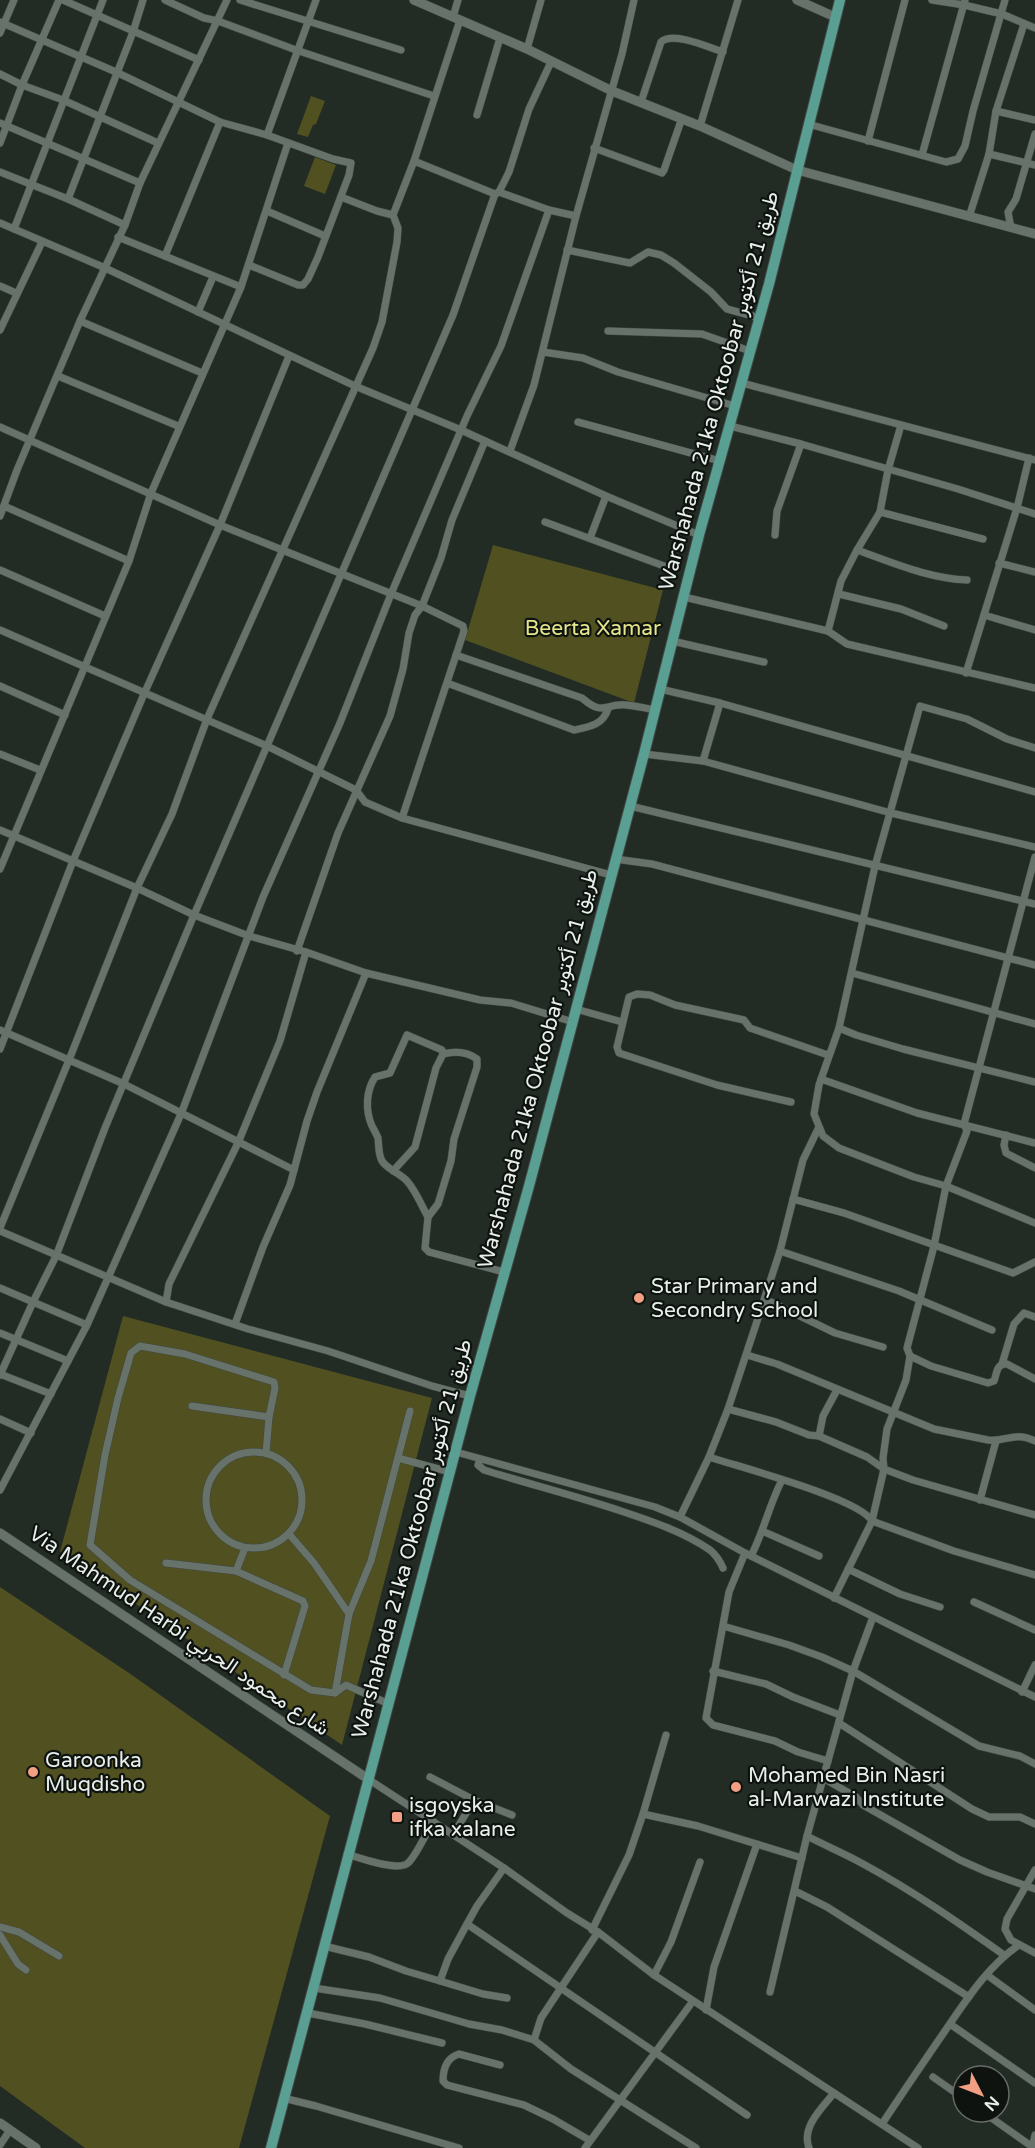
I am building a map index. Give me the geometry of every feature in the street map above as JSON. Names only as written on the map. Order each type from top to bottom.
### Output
[{"type":"main road","name":"Warshahada 21ka Oktoobar طريق 21 أكتوبر","points":[[271,2148],[308,2013],[347,1854],[573,1022],[699,535],[760,318],[840,0]]},
{"type":"street","points":[[0,33],[2,22],[14,0]]},
{"type":"street","points":[[0,143],[3,125],[61,0],[199,60]]},
{"type":"street","points":[[14,229],[103,0]]},
{"type":"street","points":[[68,199],[133,32],[143,0]]},
{"type":"street","points":[[165,0],[204,18],[218,21],[296,51],[434,96]]},
{"type":"street","points":[[0,516],[17,470],[103,267],[124,225],[158,143],[227,0]]},
{"type":"street","points":[[240,0],[401,50]]},
{"type":"street","points":[[267,135],[316,0]]},
{"type":"street","points":[[414,0],[527,49],[612,91],[682,118],[797,170],[1035,234]]},
{"type":"street","points":[[458,0],[456,19],[434,96],[414,161],[393,215],[398,228],[397,242],[382,322],[373,348],[207,719],[172,814],[136,888],[0,1230],[166,1302],[470,1396]]},
{"type":"street","points":[[527,49],[540,0]]},
{"type":"street","points":[[510,451],[534,385],[567,250],[612,91],[634,0]]},
{"type":"street","points":[[700,126],[738,0]]},
{"type":"street","points":[[797,0],[835,17]]},
{"type":"street","points":[[868,141],[905,0]]},
{"type":"street","points":[[933,0],[965,2],[1035,28]]},
{"type":"street","points":[[808,124],[946,162],[958,159],[962,154],[1005,0]]},
{"type":"street","points":[[922,155],[965,2]]},
{"type":"street","points":[[2,22],[116,72],[220,122],[351,163],[349,175],[308,279],[303,285],[249,265]]},
{"type":"street","points":[[969,217],[989,154],[996,111],[1024,24]]},
{"type":"street","points":[[641,102],[664,39],[670,37],[682,39],[723,52]]},
{"type":"street","points":[[477,115],[500,38]]},
{"type":"street","points":[[51,1394],[0,1375],[56,1256],[88,1170],[194,915],[453,315],[497,193],[509,172],[529,109],[551,62]]},
{"type":"street","points":[[0,74],[158,143]]},
{"type":"street","points":[[996,111],[1035,120]]},
{"type":"street","points":[[594,148],[662,173],[682,118]]},
{"type":"street","points":[[165,256],[220,122]]},
{"type":"street","points":[[3,125],[140,183]]},
{"type":"street","points":[[1011,228],[1008,212],[1016,199],[1035,134]]},
{"type":"street","points":[[0,869],[129,561],[151,493],[178,426],[241,287],[288,143]]},
{"type":"street","points":[[989,154],[1035,165]]},
{"type":"street","points":[[414,161],[497,193],[576,216]]},
{"type":"street","points":[[0,172],[68,199],[124,225]]},
{"type":"street","points":[[340,197],[393,215]]},
{"type":"street","points":[[0,1490],[110,1278],[181,1114],[263,897],[340,723],[391,594],[461,430],[501,346],[549,210]]},
{"type":"street","points":[[267,211],[325,236]]},
{"type":"street","points":[[0,223],[103,267],[355,386],[510,451],[606,496],[699,535]]},
{"type":"street","points":[[118,237],[241,287]]},
{"type":"street","points":[[0,330],[42,242]]},
{"type":"street","points":[[567,250],[630,263],[644,253],[661,255],[674,262],[728,309],[760,318]]},
{"type":"street","points":[[198,312],[213,277]]},
{"type":"street","points":[[0,286],[16,293]]},
{"type":"street","points":[[80,321],[202,374]]},
{"type":"street","points":[[608,331],[702,334],[750,351]]},
{"type":"street","points":[[543,352],[583,358],[618,372],[735,406]]},
{"type":"street","points":[[0,1049],[4,1031],[73,861],[144,694],[220,525],[289,356]]},
{"type":"street","points":[[58,376],[178,426]]},
{"type":"street","points":[[742,383],[1032,459],[966,674]]},
{"type":"street","points":[[578,422],[720,461]]},
{"type":"street","points":[[828,631],[841,581],[856,550],[880,512],[888,470],[901,425]]},
{"type":"street","points":[[730,426],[958,489],[1035,514]]},
{"type":"street","points":[[0,427],[220,525],[422,606],[463,626],[464,631],[402,818]]},
{"type":"street","points":[[297,951],[338,833],[390,716],[415,615],[422,606],[441,558],[452,520],[485,441]]},
{"type":"street","points":[[775,535],[777,511],[801,444]]},
{"type":"street","points":[[590,538],[606,496]]},
{"type":"street","points":[[4,506],[129,561]]},
{"type":"street","points":[[880,512],[983,539]]},
{"type":"street","points":[[545,522],[664,566]]},
{"type":"street","points":[[856,550],[929,575],[967,580]]},
{"type":"street","points":[[999,563],[1035,572]]},
{"type":"street","points":[[0,570],[105,616]]},
{"type":"street","points":[[839,594],[901,609],[944,626]]},
{"type":"street","points":[[684,597],[828,631],[847,644],[966,674],[1035,688]]},
{"type":"street","points":[[984,615],[1035,630]]},
{"type":"street","points":[[0,630],[267,746],[356,790],[365,802],[402,818],[611,875]]},
{"type":"street","points":[[672,641],[764,662]]},
{"type":"street","points":[[456,655],[582,698],[592,707],[608,709],[623,705],[655,710]]},
{"type":"street","points":[[447,684],[574,730],[594,726],[606,716],[608,709]]},
{"type":"street","points":[[0,687],[65,715]]},
{"type":"street","points":[[660,689],[720,703],[1035,792]]},
{"type":"street","points":[[703,761],[720,703]]},
{"type":"street","points":[[1035,748],[1006,739],[967,719],[920,706],[875,866],[839,1028],[821,1079],[814,1114],[818,1129],[829,1142],[839,1148],[914,1178],[946,1186],[1035,1223]]},
{"type":"street","points":[[0,754],[40,770]]},
{"type":"street","points":[[644,754],[703,761],[891,813],[1035,848]]},
{"type":"street","points":[[630,806],[1035,904]]},
{"type":"street","points":[[0,830],[194,915],[249,936],[306,952],[366,973],[480,1000],[511,1003],[573,1022]]},
{"type":"street","points":[[834,1598],[872,1521],[884,1470],[883,1458],[887,1429],[906,1380],[910,1356],[907,1348],[934,1246],[946,1186],[967,1131],[964,1124],[1035,857]]},
{"type":"street","points":[[615,859],[652,864],[1035,965]]},
{"type":"street","points":[[166,1302],[169,1284],[238,1143],[280,1041],[306,952]]},
{"type":"street","points":[[235,1324],[294,1170],[317,1092],[366,973]]},
{"type":"street","points":[[852,973],[1035,1024]]},
{"type":"street","points":[[790,1102],[717,1085],[619,1053],[617,1047],[629,997],[637,994],[650,995],[675,1005],[744,1020],[750,1028],[828,1055]]},
{"type":"street","points":[[576,1009],[622,1022]]},
{"type":"street","points":[[839,1028],[903,1049],[1035,1083]]},
{"type":"street","points":[[4,1031],[124,1084],[294,1170]]},
{"type":"street","points":[[428,1217],[406,1179],[384,1164],[380,1157],[376,1134],[371,1124],[367,1097],[375,1077],[390,1073],[407,1035],[442,1050],[443,1054]]},
{"type":"street","points":[[443,1054],[462,1052],[471,1055],[477,1059],[477,1067],[454,1139],[451,1161],[438,1204],[428,1217],[425,1248],[429,1252],[504,1272]]},
{"type":"street","points":[[393,1171],[415,1147],[435,1068],[443,1054]]},
{"type":"street","points":[[821,1079],[917,1113],[1035,1143]]},
{"type":"street","points":[[680,1517],[729,1409],[780,1251],[803,1160],[818,1129]]},
{"type":"street","points":[[1006,1135],[1004,1145],[1006,1153],[1035,1168]]},
{"type":"street","points":[[793,1199],[843,1213],[1013,1273],[1035,1262]]},
{"type":"street","points":[[780,1251],[920,1300],[992,1330]]},
{"type":"street","points":[[0,1288],[87,1325]]},
{"type":"street","points":[[763,1303],[771,1302],[835,1333],[883,1347]]},
{"type":"street","points":[[910,1356],[931,1366],[988,1383],[994,1381],[999,1366],[1002,1364],[1014,1324],[1024,1313],[1035,1317]]},
{"type":"street","points":[[0,1333],[68,1360]]},
{"type":"street","points":[[266,1453],[269,1417],[276,1388],[274,1382],[185,1354],[140,1346],[136,1348],[131,1353],[118,1398],[105,1455],[90,1545],[130,1580],[311,1690],[335,1693],[346,1685],[388,1704]]},
{"type":"street","points":[[747,1355],[777,1364],[934,1429],[996,1441],[1015,1436],[1035,1441]]},
{"type":"street","points":[[1002,1364],[1007,1364],[1035,1379]]},
{"type":"street","points":[[819,1436],[823,1416],[837,1390]]},
{"type":"street","points":[[192,1406],[269,1417]]},
{"type":"street","points":[[729,1409],[776,1422],[809,1435],[819,1436],[867,1457],[884,1470],[1035,1515]]},
{"type":"street","points":[[335,1693],[349,1614],[371,1561],[410,1411]]},
{"type":"street","points":[[0,1419],[31,1433]]},
{"type":"street","points":[[980,1500],[996,1441]]},
{"type":"street","points":[[456,1452],[680,1517],[748,1555],[1035,1697]]},
{"type":"street","points":[[240,1453],[266,1453],[281,1460],[293,1472],[300,1487],[302,1503],[298,1520],[289,1534],[276,1543],[261,1548],[245,1548],[232,1544],[222,1537],[213,1527],[207,1515],[205,1503],[206,1490],[218,1467],[240,1453]]},
{"type":"street","points":[[709,1457],[849,1504],[870,1516],[872,1521],[954,1551],[1035,1575]]},
{"type":"street","points":[[398,1458],[450,1472]]},
{"type":"street","points":[[480,1459],[478,1465],[484,1470],[592,1501],[680,1533],[711,1551],[723,1568]]},
{"type":"street","points":[[782,1480],[768,1509],[762,1530],[729,1592],[706,1718],[713,1725],[775,1741],[798,1752],[828,1761]]},
{"type":"street","points":[[762,1530],[819,1556]]},
{"type":"street","name":"Via Mahmud Harbi شارع محمود الحربي","points":[[0,1533],[368,1779]]},
{"type":"street","points":[[289,1534],[314,1563],[349,1614]]},
{"type":"street","points":[[236,1571],[245,1548]]},
{"type":"street","points":[[166,1563],[236,1571],[301,1599],[305,1603],[284,1675]]},
{"type":"street","points":[[848,1569],[900,1594],[940,1607]]},
{"type":"street","points":[[974,1602],[1035,1630]]},
{"type":"street","points":[[770,1992],[807,1836],[853,1671],[873,1617]]},
{"type":"street","points":[[723,1626],[789,1645],[853,1671],[979,1746],[1020,1756],[1035,1764]]},
{"type":"street","points":[[1022,1692],[1035,1665]]},
{"type":"street","points":[[713,1671],[766,1684],[840,1719],[972,1809],[990,1817],[1020,1817],[1035,1824]]},
{"type":"street","points":[[534,2040],[541,2018],[562,1990],[595,1931],[629,1855],[666,1735]]},
{"type":"street","points":[[430,1777],[474,1800],[512,1815]]},
{"type":"street","points":[[824,1778],[856,1797],[863,1805],[960,1860],[1031,1887]]},
{"type":"street","points":[[368,1779],[504,1868],[654,1975],[882,2124],[913,2147]]},
{"type":"street","points":[[453,1835],[474,1800]]},
{"type":"street","points":[[643,1814],[698,1826],[802,1858]]},
{"type":"street","points":[[347,1854],[387,1865],[402,1866],[409,1862],[433,1821]]},
{"type":"street","points":[[807,1836],[881,1875],[974,1932],[1004,1955]]},
{"type":"street","points":[[706,2010],[714,1967],[757,1844]]},
{"type":"street","points":[[654,1975],[671,1942],[700,1862]]},
{"type":"street","points":[[440,1981],[448,1959],[477,1906],[504,1868]]},
{"type":"street","points":[[1035,1870],[1031,1887],[1007,1919],[1005,1929],[1011,1940],[1035,1953]]},
{"type":"street","points":[[795,1891],[827,1907],[969,1997]]},
{"type":"street","points":[[467,1924],[747,2115]]},
{"type":"street","points":[[0,1927],[19,1932],[32,1942],[59,1956]]},
{"type":"street","points":[[0,1935],[18,1964],[26,1970]]},
{"type":"street","points":[[882,2124],[969,1997],[1004,1955],[1019,1945]]},
{"type":"street","points":[[324,1946],[369,1957],[406,1971],[483,1994],[507,1998]]},
{"type":"street","points":[[987,1975],[1035,2010]]},
{"type":"street","points":[[314,1988],[380,1998],[468,2024],[502,2030],[534,2040],[571,2069],[696,2148]]},
{"type":"street","points":[[585,2148],[693,2001]]},
{"type":"street","points":[[308,2013],[442,2043]]},
{"type":"street","points":[[950,2024],[1035,2083]]},
{"type":"street","points":[[500,2065],[459,2054],[452,2056],[447,2062],[443,2081],[447,2085],[524,2105],[554,2119],[589,2140]]},
{"type":"street","points":[[933,2077],[951,2090]]},
{"type":"street","points":[[809,2148],[808,2130],[834,2093]]},
{"type":"street","points":[[283,2098],[459,2148]]},
{"type":"street","points":[[0,2123],[36,2148]]},
{"type":"street","points":[[1000,2124],[1034,2148]]},
{"type":"street","points":[[0,2145],[10,2130]]},
{"type":"street","points":[[1034,2148],[1035,2135]]},
{"type":"green space","points":[[311,96],[325,101],[308,137],[297,134]]},
{"type":"green space","points":[[315,157],[336,165],[325,194],[304,186]]},
{"type":"green space","name":"Beerta Xamar","points":[[493,545],[663,590],[634,703],[465,640]]},
{"type":"green space","points":[[123,1316],[432,1398],[342,1745],[60,1552]]},
{"type":"green space","points":[[0,1587],[132,1675],[330,1816],[239,2148],[85,2148],[0,2086]]},
{"type":"place","name":"Star Primary and Secondry School","points":[[639,1298]]},
{"type":"place","name":"Garoonka Muqdisho","points":[[33,1772]]},
{"type":"place","name":"Mohamed Bin Nasri al-Marwazi Institute","points":[[736,1787]]},
{"type":"place","name":"isgoyska ifka xalane","points":[[397,1817]]}]
